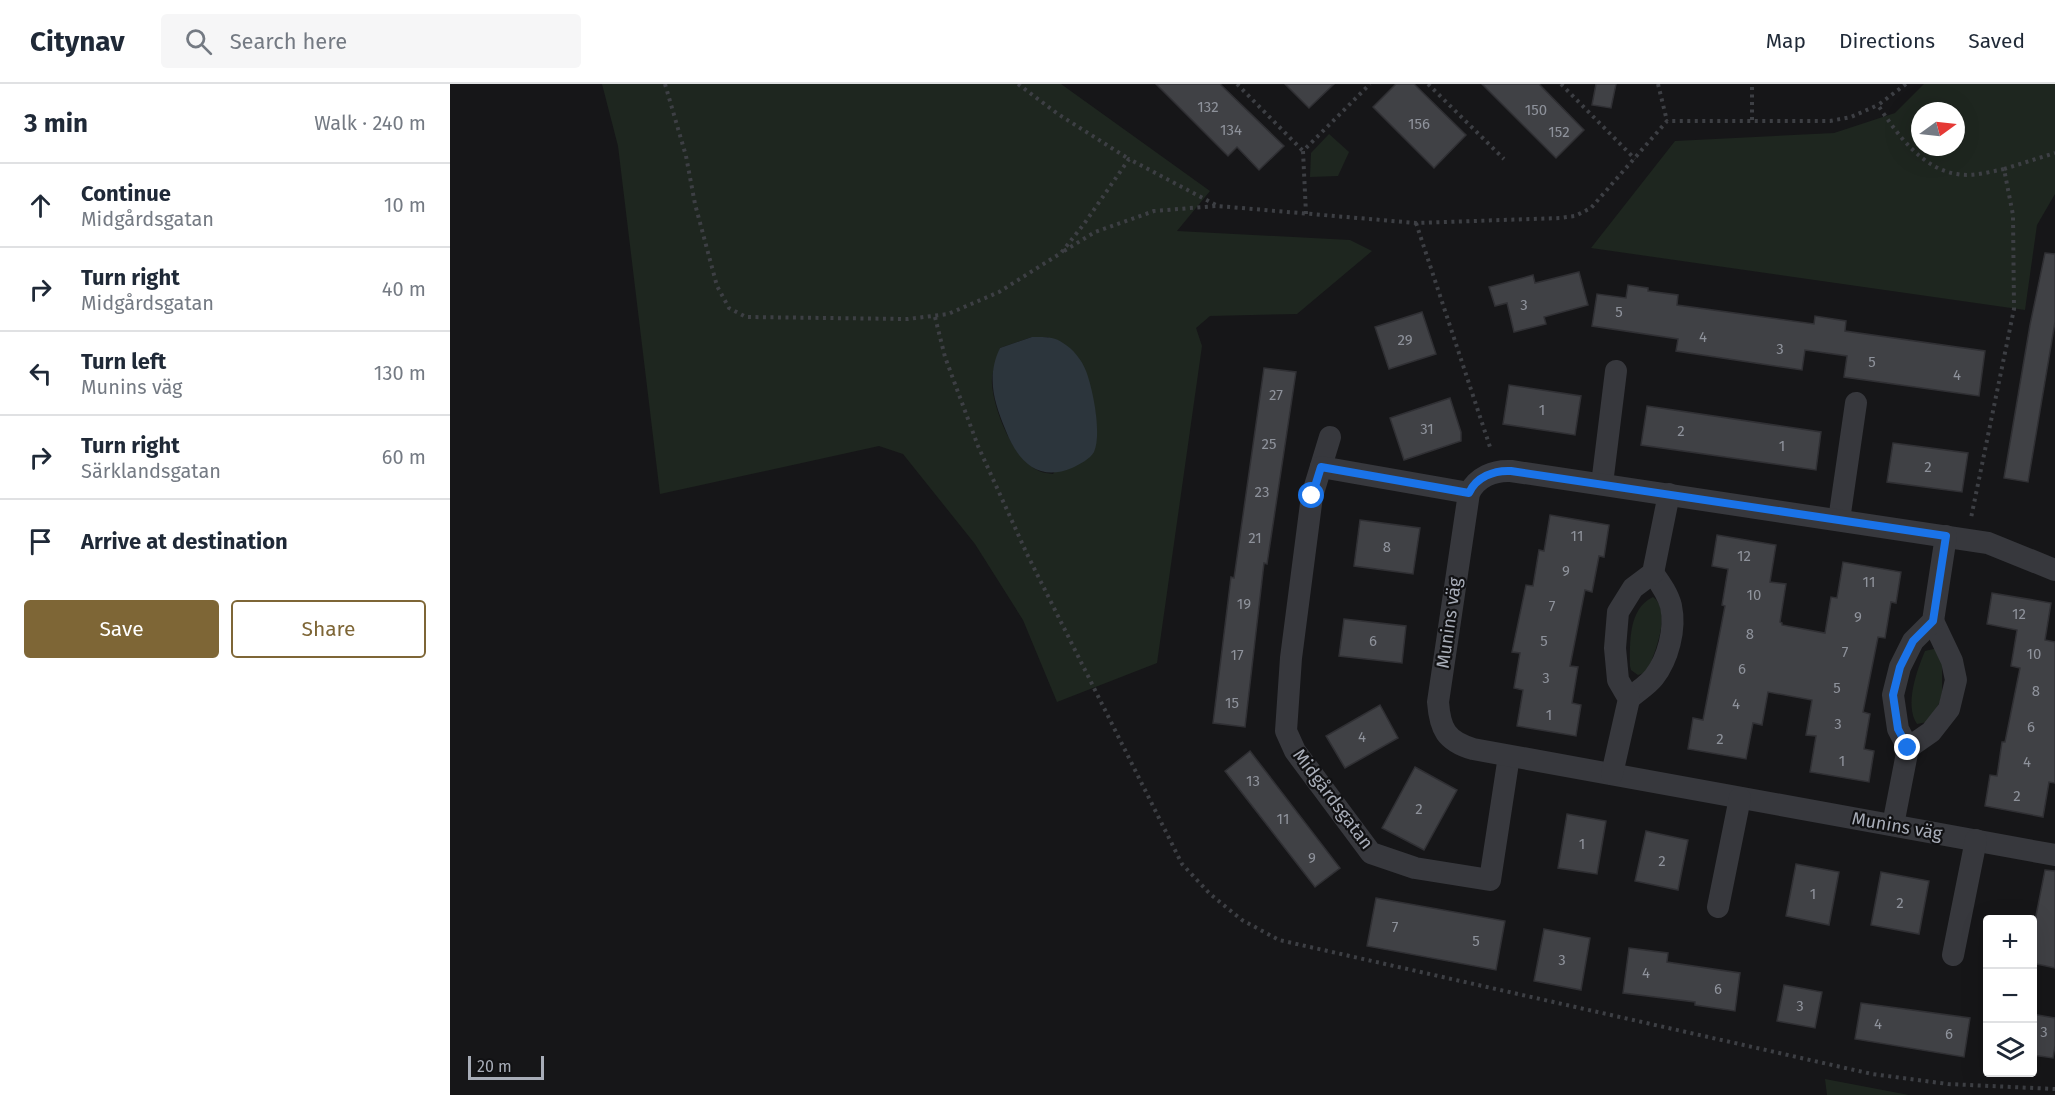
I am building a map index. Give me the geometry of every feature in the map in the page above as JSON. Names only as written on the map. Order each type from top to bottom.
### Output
[{"type":"street","points":[[1602,484],[1616,371]]},
{"type":"street","points":[[1839,520],[1856,403]]},
{"type":"street","name":"Midgårdsgatan","points":[[1330,437],[1312,496],[1291,658],[1286,731],[1295,751],[1371,853],[1415,868],[1490,880],[1509,756]]},
{"type":"street","points":[[1321,467],[1469,493],[1478,480],[1497,472],[1511,471],[1988,543],[2055,570]]},
{"type":"street","name":"Munins väg","points":[[1469,493],[1440,688],[1439,717],[1443,728],[1457,744],[1509,756],[2055,855]]},
{"type":"street","points":[[1629,699],[1618,680],[1615,648],[1618,612],[1633,588],[1653,573],[1669,494]]},
{"type":"street","points":[[1893,825],[1908,748],[1898,729],[1893,695],[1900,667],[1913,641],[1933,621],[1957,538]]},
{"type":"street","points":[[1612,774],[1629,699],[1653,678],[1666,654],[1672,631],[1671,606],[1653,573]]},
{"type":"street","points":[[1908,748],[1931,732],[1949,709],[1956,680],[1952,661],[1933,621]]},
{"type":"street","points":[[1718,907],[1740,798]]},
{"type":"street","points":[[1953,955],[1976,840]]},
{"type":"path","points":[[665,84],[686,156],[695,204],[717,286],[729,308],[746,317],[908,320],[948,314],[999,292],[1095,232],[1154,211],[1218,206],[1416,222],[1575,216],[1591,208],[1667,121],[1830,121],[1851,117],[1878,105],[1905,84]]},
{"type":"path","points":[[1018,84],[1058,114],[1129,159],[1218,206]]},
{"type":"path","points":[[1237,84],[1303,151],[1306,214]]},
{"type":"path","points":[[1428,84],[1504,159]]},
{"type":"path","points":[[1561,84],[1635,159]]},
{"type":"path","points":[[1658,84],[1667,121]]},
{"type":"path","points":[[1752,84],[1752,120]]},
{"type":"path","points":[[1303,151],[1367,85]]},
{"type":"path","points":[[1878,105],[1895,132],[1931,165],[1957,174],[1983,174],[2055,153]]},
{"type":"path","points":[[1061,253],[1129,159]]},
{"type":"path","points":[[1957,538],[2014,309],[2013,215],[2004,169]]},
{"type":"path","points":[[1416,222],[1497,472]]},
{"type":"shaded area","points":[[602,84],[1061,84],[1210,191],[1177,231],[1350,240],[1372,251],[1297,314],[1210,316],[1196,328],[1202,346],[1157,663],[1057,702],[1023,620],[975,544],[903,454],[879,446],[660,494],[618,146]],"holes":[[[1032,337],[1048,337],[1091,393],[1096,416],[1053,474],[1041,472],[1030,465],[1013,445],[1001,420],[992,384],[993,371],[1000,348]]]},
{"type":"shaded area","points":[[1924,84],[2055,84],[2055,194],[2037,225],[2025,310],[1591,248],[1675,141],[1834,133],[1895,113]]},
{"type":"shaded area","points":[[1329,134],[1349,152],[1338,176],[1310,177],[1311,153]]},
{"type":"shaded area","points":[[1032,337],[1056,339],[1074,352],[1086,371],[1094,400],[1097,434],[1094,452],[1081,463],[1060,472],[1040,471],[1023,460],[1011,442],[995,400],[993,369],[1000,348]]},
{"type":"shaded area","points":[[1653,597],[1659,604],[1661,612],[1660,633],[1647,672],[1638,675],[1631,670],[1630,666],[1632,627],[1639,610]]},
{"type":"shaded area","points":[[1938,648],[1942,656],[1940,702],[1927,722],[1917,724],[1912,707],[1916,677],[1925,651]]},
{"type":"shaded area","points":[[1825,1079],[1909,1095],[1827,1095]]},
{"type":"building","points":[[1156,84],[1220,84],[1284,146],[1259,170],[1237,147],[1228,156]]},
{"type":"building","points":[[1285,84],[1334,84],[1309,108]]},
{"type":"building","points":[[1396,84],[1414,84],[1466,135],[1434,168],[1373,107]]},
{"type":"building","points":[[1482,84],[1539,84],[1584,130],[1556,158]]},
{"type":"building","points":[[1596,84],[1616,84],[1611,108],[1592,105]]},
{"type":"building","points":[[2045,253],[2055,254],[2055,322],[2028,482],[2004,478],[2030,325]]},
{"type":"building","points":[[1579,272],[1588,305],[1544,317],[1546,324],[1514,332],[1507,303],[1495,306],[1489,287],[1533,275],[1535,283]]},
{"type":"building","points":[[1628,285],[1648,288],[1648,291],[1678,295],[1677,305],[1814,324],[1815,316],[1846,321],[1845,331],[1985,351],[1979,396],[1844,377],[1847,356],[1805,350],[1802,370],[1676,351],[1678,339],[1592,326],[1597,294],[1626,298]]},
{"type":"building","points":[[1422,312],[1436,354],[1389,369],[1375,327]]},
{"type":"building","points":[[1264,368],[1296,372],[1267,564],[1264,563],[1245,727],[1213,723],[1231,577],[1234,578]]},
{"type":"building","points":[[1509,385],[1581,396],[1575,435],[1503,424]]},
{"type":"building","points":[[1450,398],[1461,432],[1461,441],[1404,460],[1390,418]]},
{"type":"building","points":[[1647,406],[1821,432],[1816,470],[1641,445]]},
{"type":"building","points":[[1893,443],[1968,453],[1962,492],[1887,482]]},
{"type":"building","points":[[1550,515],[1609,525],[1604,557],[1599,556],[1592,592],[1585,590],[1570,666],[1578,667],[1572,703],[1581,705],[1576,736],[1517,726],[1523,690],[1514,688],[1520,653],[1512,652],[1526,585],[1533,586],[1539,550],[1544,551]]},
{"type":"building","points":[[1360,520],[1420,528],[1413,574],[1354,566]]},
{"type":"building","points":[[1717,535],[1776,545],[1770,582],[1786,584],[1780,622],[1782,625],[1825,633],[1831,597],[1837,598],[1843,562],[1901,572],[1896,603],[1891,602],[1885,638],[1878,637],[1863,712],[1870,714],[1864,749],[1874,751],[1869,782],[1810,772],[1816,736],[1806,735],[1812,700],[1768,692],[1762,725],[1753,723],[1746,759],[1688,749],[1693,718],[1703,720],[1725,606],[1722,605],[1728,569],[1712,566]]},
{"type":"building","points":[[1992,593],[2051,603],[2045,640],[2055,642],[2055,783],[2049,782],[2043,817],[1985,806],[1990,775],[1997,776],[2002,742],[2005,742],[2020,668],[2011,666],[2017,630],[1987,624]]},
{"type":"building","points":[[1344,619],[1406,626],[1402,663],[1339,656]]},
{"type":"building","points":[[1380,705],[1398,738],[1345,768],[1326,736]]},
{"type":"building","points":[[1250,751],[1340,868],[1315,887],[1225,771]]},
{"type":"building","points":[[1415,767],[1457,790],[1424,850],[1382,828]]},
{"type":"building","points":[[1567,814],[1606,821],[1597,874],[1558,868]]},
{"type":"building","points":[[1646,831],[1688,840],[1678,890],[1635,881]]},
{"type":"building","points":[[1796,864],[1839,872],[1829,925],[1786,916]]},
{"type":"building","points":[[2045,870],[2055,871],[2055,968],[2037,964],[2036,915]]},
{"type":"building","points":[[1881,872],[1929,881],[1919,934],[1871,925]]},
{"type":"building","points":[[1376,898],[1505,921],[1496,970],[1367,946]]},
{"type":"building","points":[[1544,929],[1590,938],[1581,990],[1534,981]]},
{"type":"building","points":[[1629,948],[1668,953],[1667,962],[1740,973],[1735,1011],[1695,1005],[1695,1002],[1623,993]]},
{"type":"building","points":[[1784,985],[1822,992],[1815,1028],[1777,1021]]},
{"type":"building","points":[[1861,1003],[1970,1018],[1964,1057],[1855,1039]]},
{"type":"building","points":[[2037,1015],[2055,1018],[2053,1058],[2037,1056]]},
{"type":"route","points":[[1312,496],[1321,467],[1469,493],[1478,480],[1497,472],[1511,471],[1946,536],[1933,621],[1913,641],[1900,667],[1893,695],[1898,729],[1908,748]]}]
